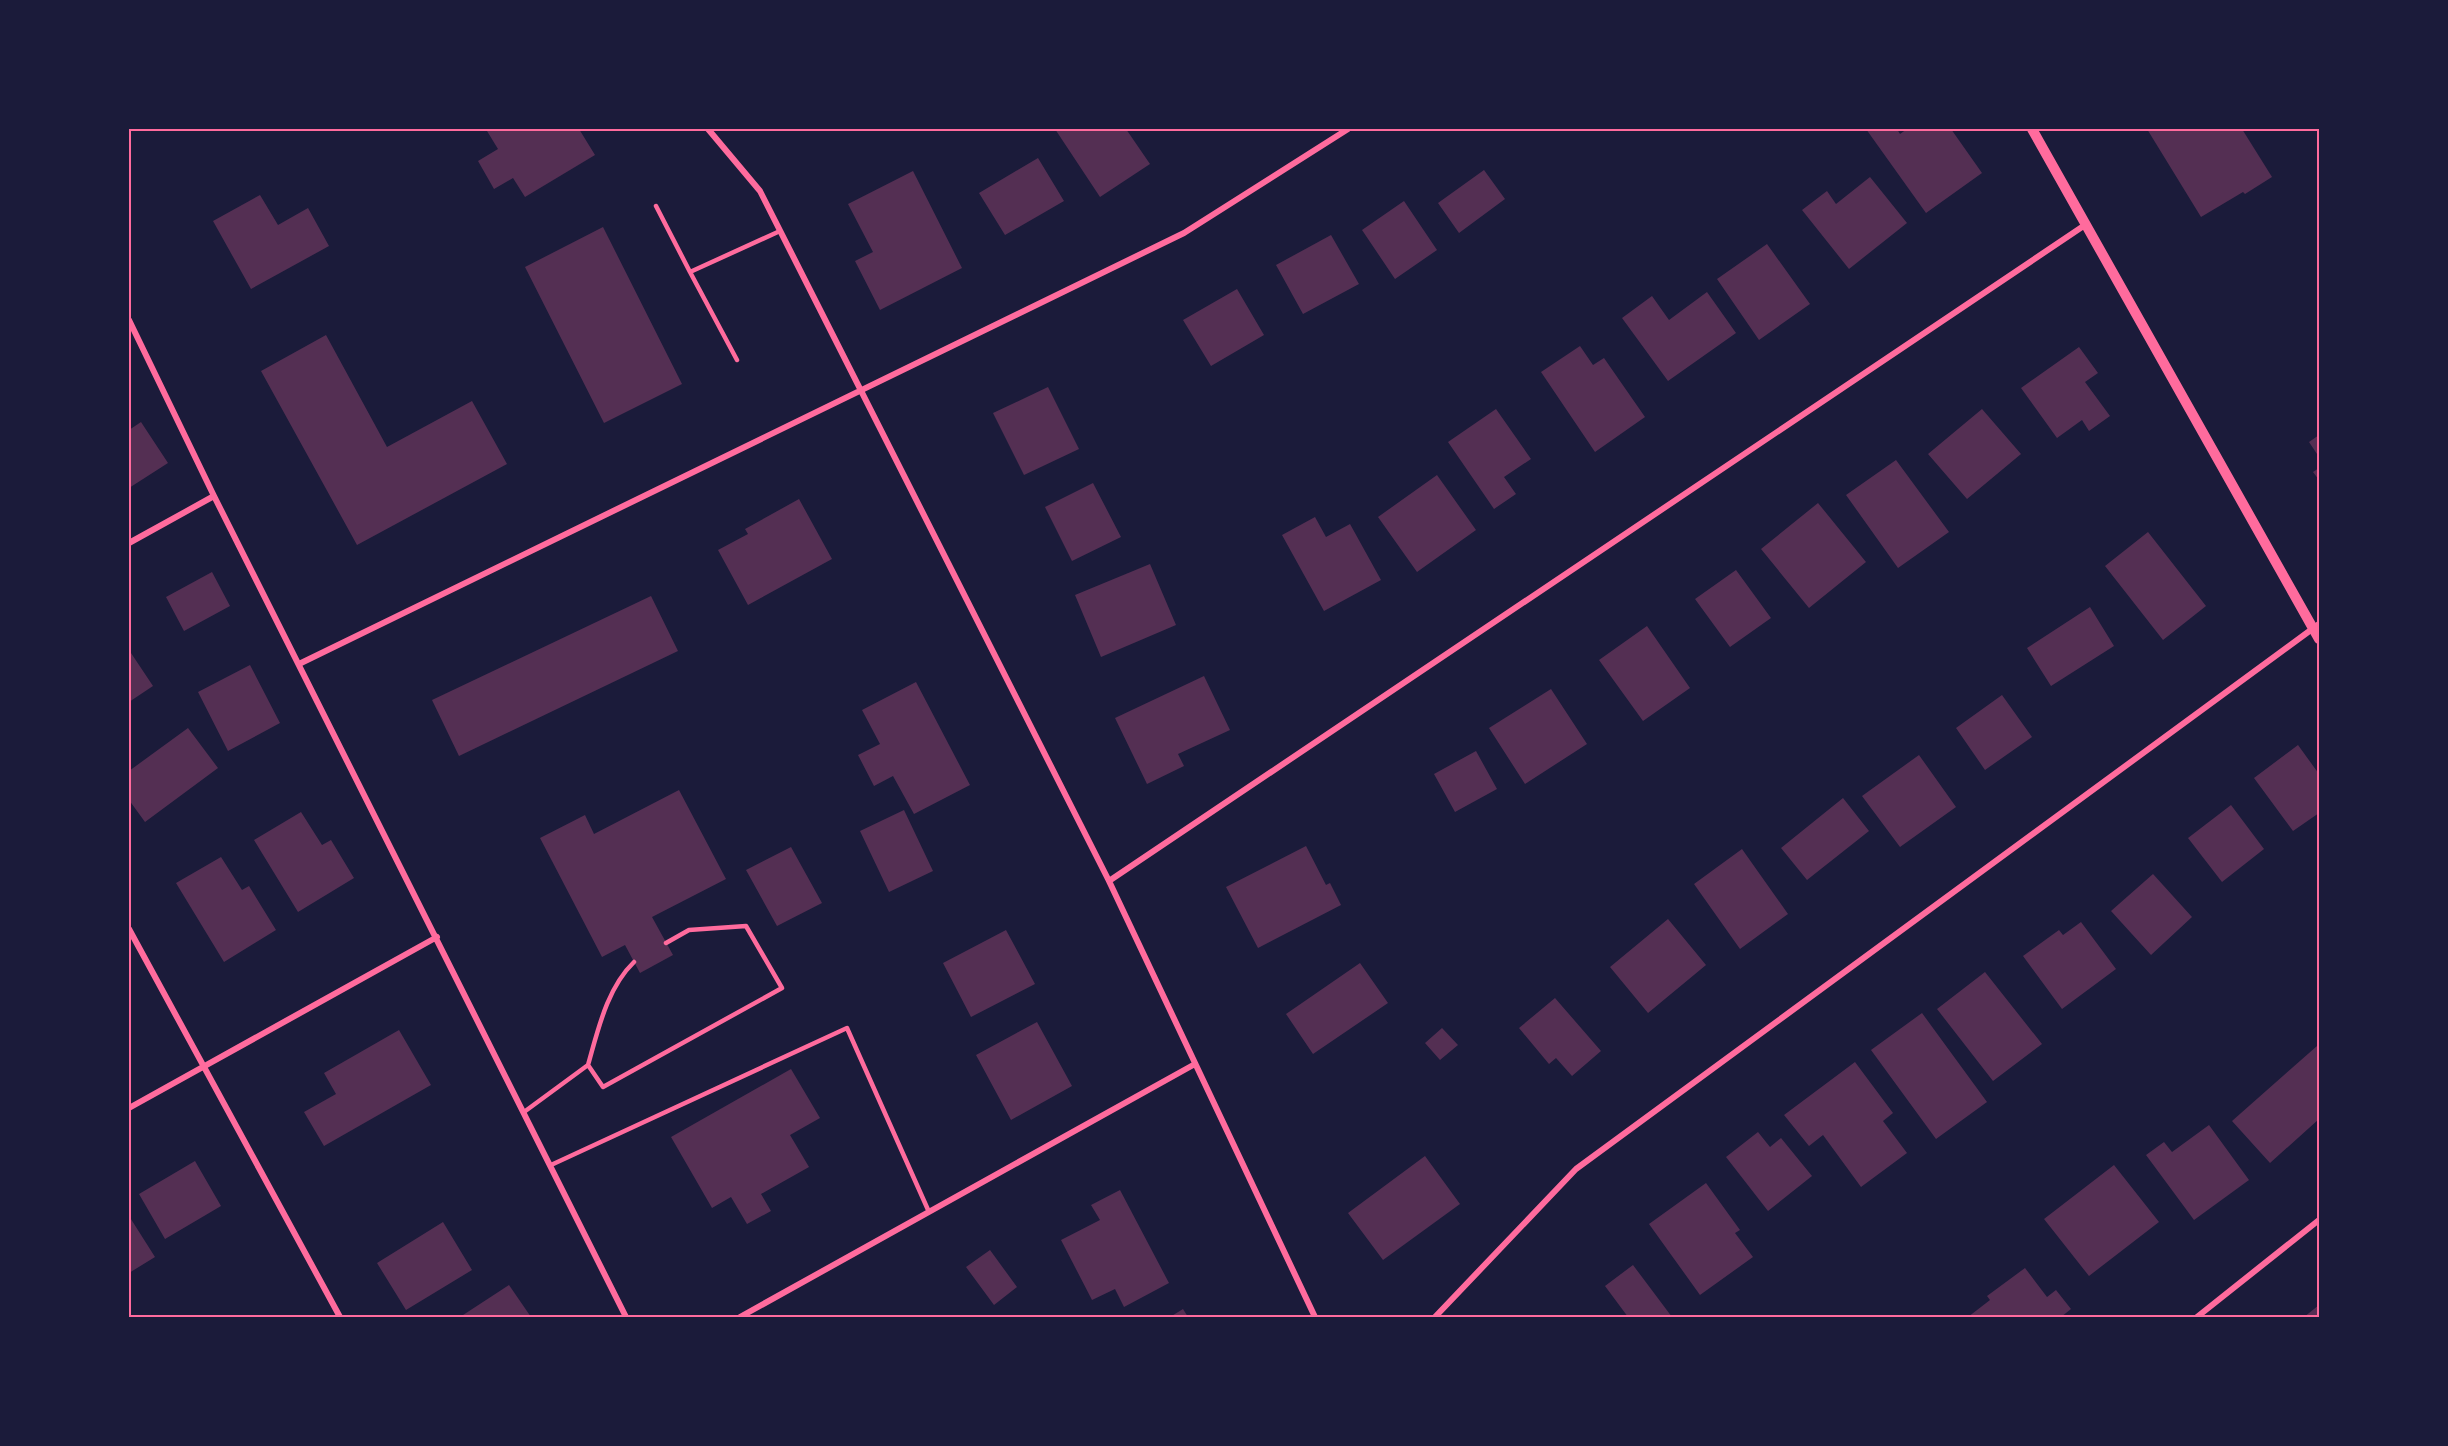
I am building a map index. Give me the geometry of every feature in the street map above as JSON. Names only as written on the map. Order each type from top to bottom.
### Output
[{"type":"street","points":[[708,129],[760,191],[1109,881],[1315,1317]]},
{"type":"street","points":[[299,664],[1184,233],[1348,129]]},
{"type":"street","points":[[2032,129],[2316,626],[2319,639]]},
{"type":"street","points":[[1109,881],[2085,225]]},
{"type":"street","points":[[129,320],[214,496],[626,1317]]},
{"type":"street","points":[[129,543],[214,496]]},
{"type":"street","points":[[1435,1317],[1576,1169],[2316,626]]},
{"type":"street","points":[[129,929],[340,1317]]},
{"type":"street","points":[[129,1108],[437,937]]},
{"type":"street","points":[[740,1317],[1195,1064]]},
{"type":"street","points":[[2197,1317],[2319,1220]]},
{"type":"lane","points":[[656,206],[736,360]]},
{"type":"lane","points":[[690,272],[780,231]]},
{"type":"lane","points":[[588,1065],[603,1087],[782,987],[746,926],[689,930],[666,943]]},
{"type":"lane","points":[[524,1112],[588,1065],[604,1010],[625,971],[634,962]]},
{"type":"lane","points":[[551,1165],[846,1028],[929,1212]]},
{"type":"building","points":[[490,129],[579,129],[595,155],[525,197],[513,178],[494,189],[478,161],[498,149],[487,131]]},
{"type":"building","points":[[1055,129],[1126,129],[1150,164],[1100,197]]},
{"type":"building","points":[[1866,129],[1897,129],[1900,134],[1907,129],[1951,129],[1982,173],[1926,213]]},
{"type":"building","points":[[2147,129],[2242,129],[2272,177],[2201,217]]},
{"type":"building","points":[[1038,158],[1064,201],[1005,235],[979,193]]},
{"type":"building","points":[[1484,170],[1505,199],[1459,233],[1438,203]]},
{"type":"building","points":[[913,171],[962,268],[880,310],[855,261],[873,252],[848,204]]},
{"type":"building","points":[[1870,177],[1907,223],[1849,269],[1802,210],[1827,191],[1836,204]]},
{"type":"building","points":[[260,195],[278,225],[308,208],[329,246],[251,289],[213,221]]},
{"type":"building","points":[[1404,201],[1437,250],[1395,279],[1362,230]]},
{"type":"building","points":[[603,227],[682,384],[604,423],[525,267]]},
{"type":"building","points":[[1331,235],[1359,284],[1303,314],[1276,265]]},
{"type":"building","points":[[1767,244],[1810,304],[1759,340],[1717,279]]},
{"type":"building","points":[[1237,289],[1264,335],[1211,366],[1183,320]]},
{"type":"building","points":[[1707,292],[1736,333],[1668,381],[1622,318],[1652,296],[1669,320]]},
{"type":"building","points":[[326,335],[387,447],[472,401],[507,464],[357,545],[261,371]]},
{"type":"building","points":[[1580,346],[1593,365],[1604,358],[1645,417],[1595,452],[1541,372]]},
{"type":"building","points":[[2079,347],[2098,373],[2085,382],[2110,416],[2089,431],[2082,420],[2057,438],[2021,388]]},
{"type":"building","points":[[1048,387],[1079,449],[1024,475],[993,413]]},
{"type":"building","points":[[1496,409],[1531,459],[1504,477],[1516,494],[1494,509],[1448,442]]},
{"type":"building","points":[[1982,409],[2021,454],[1967,499],[1928,454]]},
{"type":"building","points":[[141,422],[168,463],[129,488],[129,430]]},
{"type":"building","points":[[2319,435],[2319,457],[2309,442]]},
{"type":"building","points":[[1896,460],[1949,532],[1898,568],[1846,495]]},
{"type":"building","points":[[2319,468],[2319,480],[2313,472]]},
{"type":"building","points":[[1437,475],[1476,530],[1417,572],[1378,517]]},
{"type":"building","points":[[1093,483],[1121,537],[1072,561],[1045,507]]},
{"type":"building","points":[[799,499],[832,559],[748,605],[718,550],[748,534],[745,529]]},
{"type":"building","points":[[1818,503],[1866,562],[1809,608],[1761,549]]},
{"type":"building","points":[[1315,517],[1326,537],[1350,524],[1381,580],[1324,611],[1282,535]]},
{"type":"building","points":[[2148,532],[2206,606],[2163,640],[2105,566]]},
{"type":"building","points":[[1150,564],[1176,625],[1101,657],[1075,595]]},
{"type":"building","points":[[1736,570],[1771,618],[1730,647],[1695,599]]},
{"type":"building","points":[[212,572],[230,606],[184,631],[166,597]]},
{"type":"building","points":[[651,596],[678,651],[459,756],[432,700]]},
{"type":"building","points":[[2090,607],[2114,646],[2051,686],[2027,648]]},
{"type":"building","points":[[1647,626],[1690,688],[1643,721],[1599,660]]},
{"type":"building","points":[[129,650],[153,686],[129,702]]},
{"type":"building","points":[[250,665],[280,723],[228,751],[198,692]]},
{"type":"building","points":[[1204,676],[1230,730],[1178,754],[1184,766],[1147,784],[1115,718]]},
{"type":"building","points":[[916,682],[970,785],[914,814],[893,776],[874,786],[858,755],[880,744],[862,710]]},
{"type":"building","points":[[1551,689],[1587,744],[1525,784],[1489,728]]},
{"type":"building","points":[[2002,695],[2032,737],[1985,770],[1956,728]]},
{"type":"building","points":[[188,728],[218,768],[145,822],[129,800],[129,771]]},
{"type":"building","points":[[2298,745],[2319,774],[2319,813],[2293,831],[2254,778]]},
{"type":"building","points":[[1476,751],[1497,789],[1455,812],[1434,774]]},
{"type":"building","points":[[1919,755],[1956,807],[1900,847],[1862,796]]},
{"type":"building","points":[[679,790],[726,879],[652,917],[673,955],[640,973],[625,945],[602,957],[540,838],[585,815],[594,834]]},
{"type":"building","points":[[1843,798],[1869,831],[1807,880],[1781,848]]},
{"type":"building","points":[[2231,805],[2264,849],[2222,882],[2188,838]]},
{"type":"building","points":[[904,810],[933,871],[889,892],[860,831]]},
{"type":"building","points":[[301,812],[322,845],[331,840],[354,878],[298,912],[254,840]]},
{"type":"building","points":[[1306,846],[1326,885],[1330,883],[1341,905],[1258,948],[1226,887]]},
{"type":"building","points":[[791,847],[822,903],[777,926],[746,870]]},
{"type":"building","points":[[1742,849],[1788,914],[1740,949],[1694,884]]},
{"type":"building","points":[[221,857],[242,890],[249,886],[276,930],[224,962],[176,883]]},
{"type":"building","points":[[2153,874],[2192,917],[2151,955],[2111,911]]},
{"type":"building","points":[[1668,919],[1706,965],[1648,1013],[1610,967]]},
{"type":"building","points":[[2081,922],[2116,969],[2062,1009],[2023,956],[2059,930],[2063,935]]},
{"type":"building","points":[[1006,930],[1035,984],[971,1017],[943,963]]},
{"type":"building","points":[[1360,963],[1388,1003],[1313,1054],[1286,1014]]},
{"type":"building","points":[[1985,972],[2042,1044],[1993,1081],[1937,1009]]},
{"type":"building","points":[[1555,998],[1601,1051],[1572,1076],[1556,1058],[1549,1064],[1519,1028]]},
{"type":"building","points":[[1922,1013],[1987,1102],[1936,1139],[1871,1050]]},
{"type":"building","points":[[1037,1022],[1072,1086],[1011,1120],[976,1055]]},
{"type":"building","points":[[1442,1028],[1458,1045],[1440,1060],[1425,1043]]},
{"type":"building","points":[[399,1030],[431,1085],[324,1146],[304,1112],[336,1094],[324,1073]]},
{"type":"building","points":[[2317,1046],[2319,1048],[2319,1119],[2270,1163],[2232,1121]]},
{"type":"building","points":[[1855,1062],[1893,1113],[1883,1121],[1907,1153],[1861,1187],[1823,1135],[1809,1146],[1784,1115]]},
{"type":"building","points":[[791,1069],[820,1118],[790,1135],[809,1167],[761,1194],[771,1211],[747,1224],[731,1197],[712,1208],[671,1137]]},
{"type":"building","points":[[2209,1125],[2249,1180],[2194,1220],[2146,1155],[2164,1142],[2172,1152]]},
{"type":"building","points":[[1758,1132],[1770,1147],[1781,1138],[1812,1176],[1768,1211],[1726,1157]]},
{"type":"building","points":[[1425,1156],[1460,1204],[1383,1260],[1348,1213]]},
{"type":"building","points":[[195,1161],[221,1206],[165,1239],[139,1194]]},
{"type":"building","points":[[2114,1165],[2159,1222],[2089,1276],[2044,1219]]},
{"type":"building","points":[[1706,1183],[1740,1230],[1735,1233],[1753,1257],[1700,1295],[1649,1224]]},
{"type":"building","points":[[1120,1190],[1169,1283],[1124,1307],[1115,1289],[1092,1300],[1061,1240],[1100,1220],[1091,1205]]},
{"type":"building","points":[[129,1216],[155,1257],[129,1273]]},
{"type":"building","points":[[443,1222],[472,1270],[406,1310],[377,1263]]},
{"type":"building","points":[[990,1250],[1017,1287],[994,1305],[966,1267]]},
{"type":"building","points":[[1633,1265],[1672,1317],[1628,1317],[1605,1286]]},
{"type":"building","points":[[2025,1268],[2047,1297],[2056,1290],[2071,1309],[2061,1317],[1968,1317],[1990,1300],[1987,1296]]},
{"type":"building","points":[[509,1285],[531,1317],[460,1317]]},
{"type":"building","points":[[2319,1305],[2319,1317],[2304,1317]]},
{"type":"building","points":[[1183,1309],[1188,1317],[1170,1317]]}]
